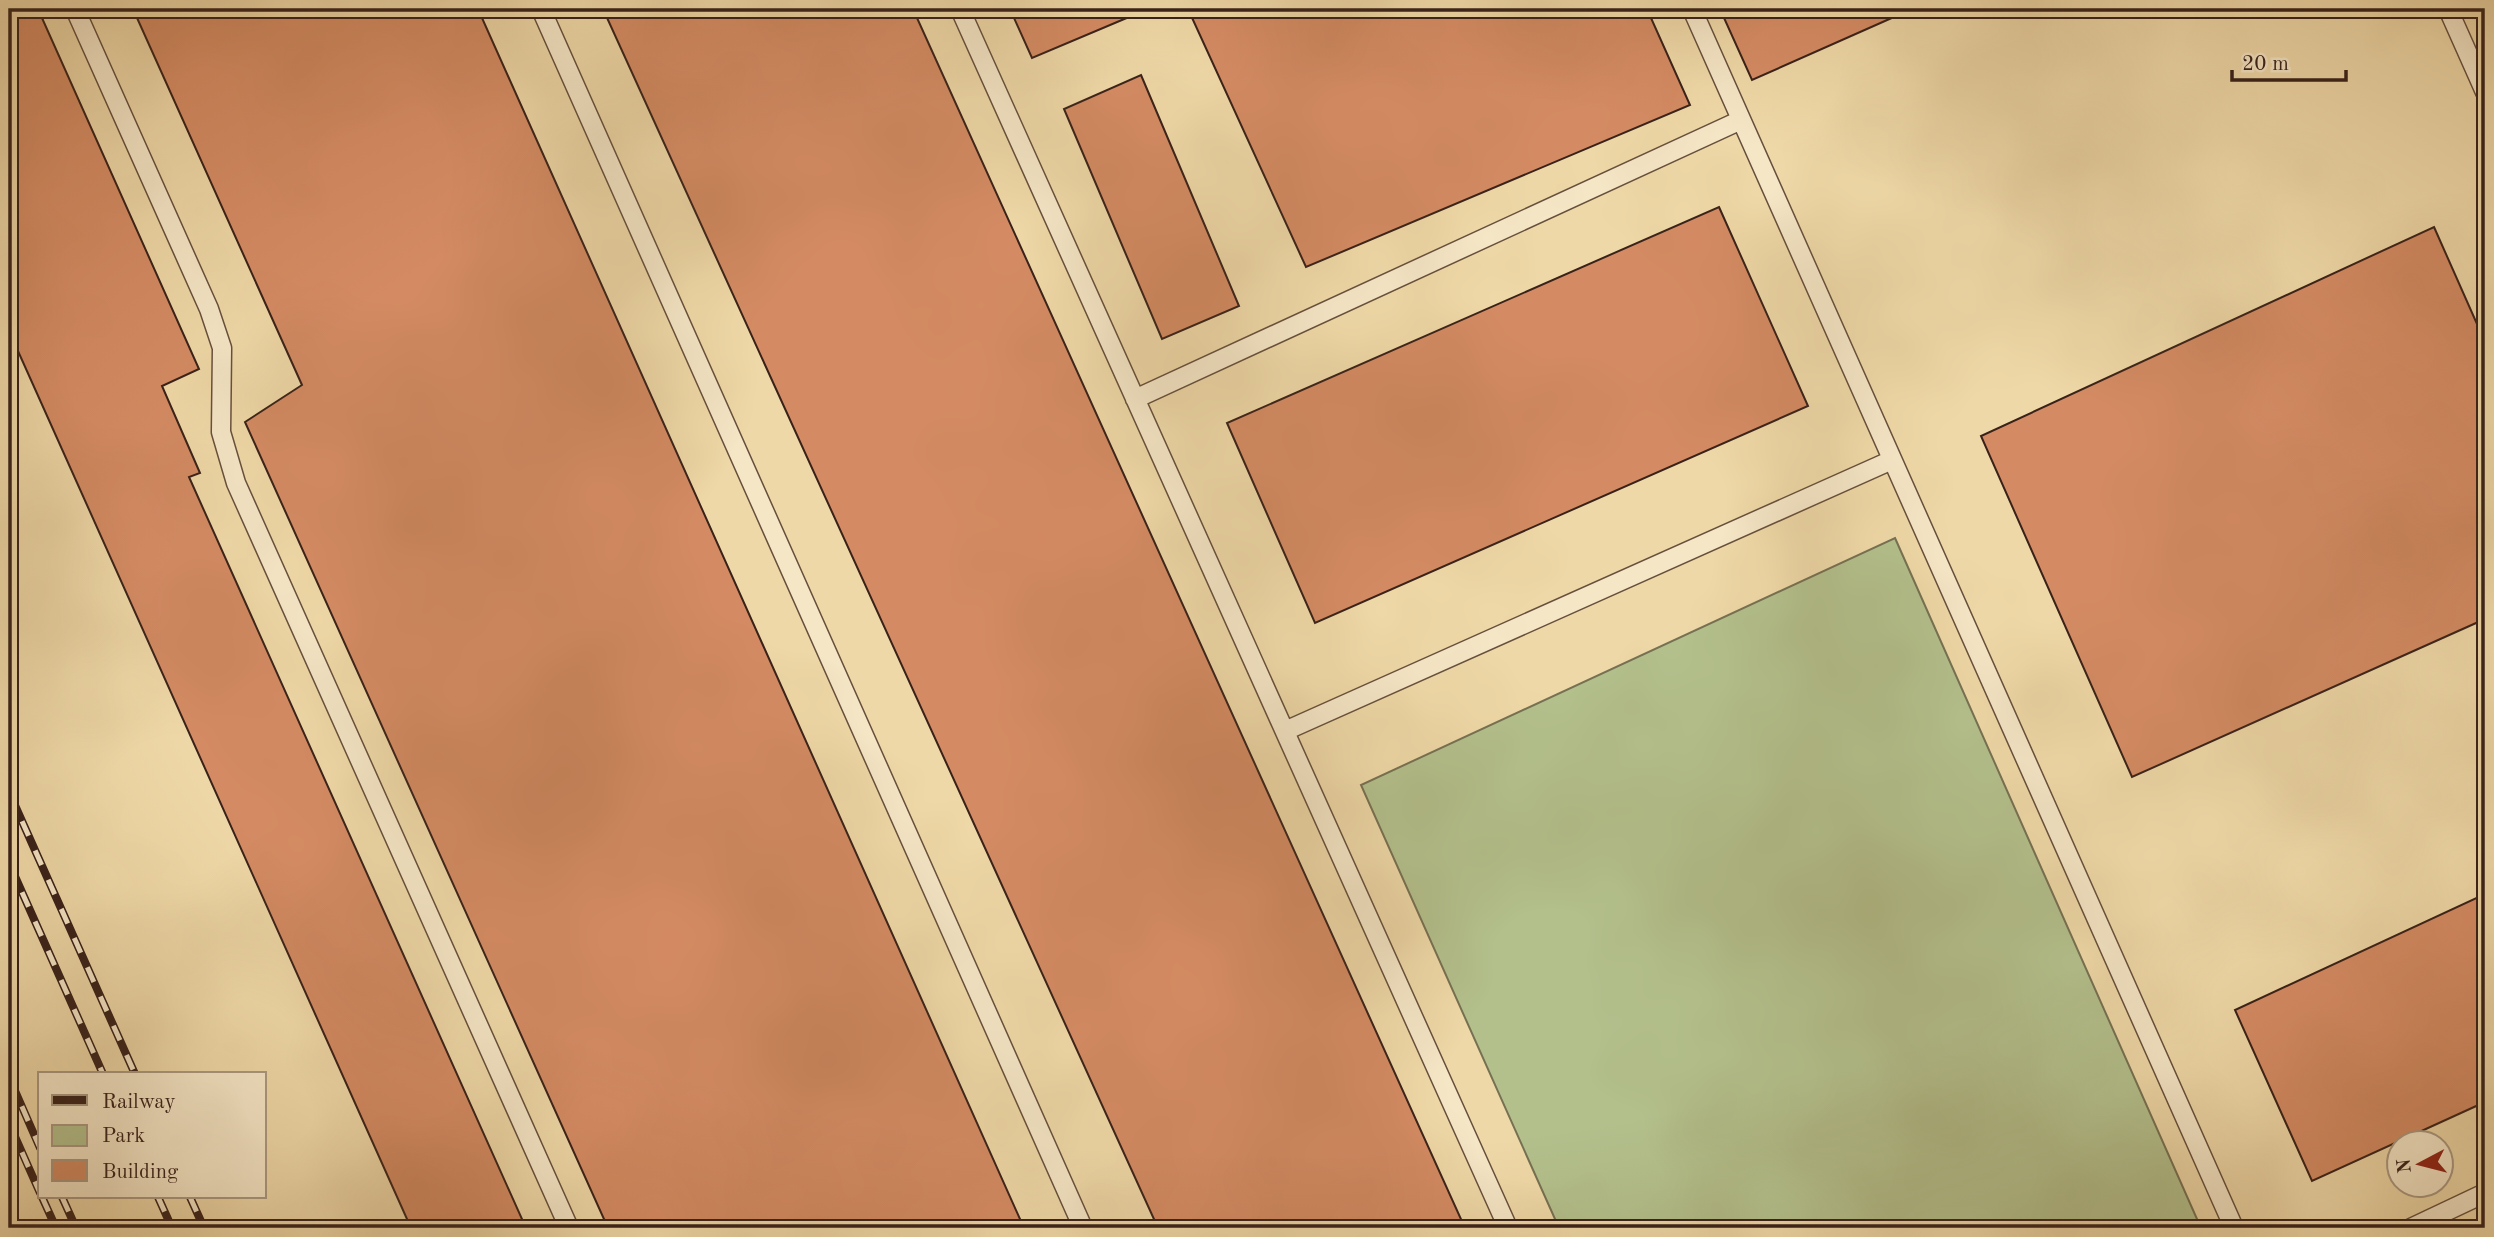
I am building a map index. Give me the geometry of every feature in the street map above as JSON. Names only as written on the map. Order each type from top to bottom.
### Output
[{"type":"lane","points":[[75,9],[209,309],[222,348],[221,432],[236,482],[569,1228]]},
{"type":"lane","points":[[541,9],[1083,1228]]},
{"type":"lane","points":[[960,9],[1508,1228]]},
{"type":"lane","points":[[1692,9],[2234,1228]]},
{"type":"lane","points":[[2448,9],[2485,92]]},
{"type":"lane","points":[[1135,399],[1741,120]]},
{"type":"lane","points":[[1285,731],[1892,460]]},
{"type":"lane","points":[[2411,1228],[2485,1193]]},
{"type":"green space","points":[[1895,538],[2201,1228],[1559,1228],[1361,785]]},
{"type":"building","points":[[9,9],[38,9],[199,369],[162,386],[200,473],[189,477],[526,1228],[411,1228],[9,331]]},
{"type":"building","points":[[133,9],[478,9],[1024,1228],[608,1228],[245,422],[302,385]]},
{"type":"building","points":[[603,9],[913,9],[1465,1228],[1158,1228]]},
{"type":"building","points":[[1010,9],[1148,9],[1032,58]]},
{"type":"building","points":[[1188,9],[1647,9],[1690,105],[1306,267]]},
{"type":"building","points":[[1720,9],[1912,9],[1752,80]]},
{"type":"building","points":[[1141,75],[1239,306],[1162,339],[1064,109]]},
{"type":"building","points":[[1719,207],[1808,406],[1315,623],[1227,423]]},
{"type":"building","points":[[2434,227],[2485,342],[2485,619],[2132,777],[1981,436]]},
{"type":"building","points":[[2485,894],[2485,1102],[2428,1128],[2386,1128],[2386,1147],[2312,1181],[2235,1010]]},
{"type":"railway","points":[[9,792],[134,1072]]},
{"type":"railway","points":[[9,863],[102,1072]]},
{"type":"railway","points":[[9,1077],[38,1143]]},
{"type":"railway","points":[[9,1123],[38,1188]]},
{"type":"railway","points":[[42,1198],[56,1228]]},
{"type":"railway","points":[[62,1198],[76,1228]]},
{"type":"railway","points":[[158,1198],[172,1228]]},
{"type":"railway","points":[[190,1198],[204,1228]]}]
